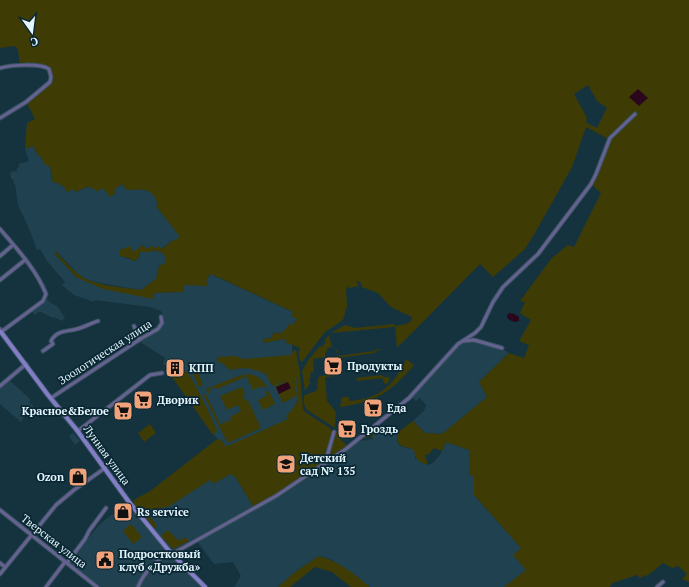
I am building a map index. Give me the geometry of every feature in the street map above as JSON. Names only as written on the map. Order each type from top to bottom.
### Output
[{"type":"street","points":[[0,68],[15,65],[44,66],[49,69],[51,77],[50,82],[26,102],[0,118]]},
{"type":"street","points":[[138,587],[144,576],[157,561],[276,496],[361,438],[409,398],[462,341],[475,333],[481,327],[493,302],[503,287],[538,254],[591,184],[610,138],[635,114]]},
{"type":"street","points":[[0,229],[26,260],[40,280],[46,297],[43,301],[0,331]]},
{"type":"street","points":[[0,256],[13,245]]},
{"type":"street","points":[[0,280],[26,260]]},
{"type":"street","name":"Зоологическая улица","points":[[51,398],[139,339],[158,329],[162,323],[161,317]]},
{"type":"street","points":[[43,351],[53,344],[51,341],[53,337],[62,332],[78,329],[98,321]]},
{"type":"street","points":[[134,326],[139,339]]},
{"type":"street","name":"Лунная улица","points":[[0,331],[78,431],[129,502],[171,553],[205,587]]},
{"type":"street","points":[[462,341],[474,340],[502,348]]},
{"type":"street","points":[[0,386],[26,364]]},
{"type":"street","points":[[78,431],[150,375],[162,373]]},
{"type":"street","points":[[327,462],[326,460],[334,432]]},
{"type":"street","points":[[0,574],[56,505],[105,468]]},
{"type":"street","points":[[46,587],[85,539],[106,508]]},
{"type":"street","name":"Тверская улица","points":[[0,510],[97,587]]},
{"type":"street","points":[[0,563],[5,567]]},
{"type":"street","points":[[657,587],[663,582]]},
{"type":"shaded area","points":[[0,0],[689,0],[689,582],[682,579],[687,574],[678,566],[672,568],[663,563],[647,576],[645,575],[640,578],[637,575],[613,583],[609,587],[504,587],[526,570],[513,555],[521,548],[474,495],[474,476],[469,475],[469,450],[446,442],[442,451],[434,448],[429,454],[425,455],[428,465],[418,460],[415,456],[414,450],[401,446],[397,438],[397,433],[413,421],[425,433],[442,434],[487,397],[479,382],[509,353],[524,358],[529,345],[519,341],[531,320],[520,313],[525,302],[520,301],[551,259],[568,245],[574,247],[601,193],[592,185],[610,140],[586,127],[572,167],[525,249],[493,277],[480,264],[397,348],[395,326],[406,324],[411,321],[412,317],[391,307],[378,293],[362,287],[360,282],[356,281],[359,286],[349,288],[348,285],[346,291],[347,306],[343,320],[325,332],[302,362],[299,355],[300,348],[285,342],[285,339],[263,343],[264,339],[271,338],[274,332],[279,334],[286,329],[289,324],[293,325],[297,319],[291,316],[293,312],[210,274],[206,282],[208,283],[207,286],[184,285],[183,292],[154,293],[153,299],[103,289],[76,277],[54,253],[56,252],[74,271],[94,282],[141,290],[156,279],[159,266],[165,263],[166,258],[164,253],[152,250],[151,252],[140,252],[138,259],[133,261],[129,258],[120,256],[120,250],[130,246],[133,252],[143,245],[147,249],[152,246],[155,248],[159,246],[162,249],[173,240],[174,241],[180,237],[156,206],[158,205],[156,199],[147,190],[127,190],[122,184],[114,190],[116,193],[110,197],[103,188],[97,192],[95,188],[92,190],[89,186],[76,192],[74,189],[67,192],[63,185],[60,186],[60,183],[53,183],[50,166],[44,164],[41,156],[39,157],[33,146],[25,149],[27,123],[35,119],[26,101],[49,81],[50,77],[48,70],[42,67],[20,67],[18,49],[14,46],[0,48]],"holes":[[[588,85],[597,101],[607,108],[597,128],[587,123],[587,118],[574,94]]]},
{"type":"shaded area","points":[[638,89],[648,98],[639,106],[629,97]]},
{"type":"shaded area","points":[[33,146],[39,157],[41,156],[47,164],[50,165],[52,181],[60,183],[60,186],[63,185],[74,189],[76,192],[90,186],[114,190],[122,184],[127,190],[143,189],[153,193],[158,205],[156,206],[181,237],[174,242],[173,240],[161,249],[155,248],[120,256],[135,261],[139,258],[140,252],[151,252],[151,250],[164,253],[166,258],[165,263],[159,266],[156,279],[141,290],[86,279],[79,275],[57,252],[54,253],[76,277],[153,298],[154,293],[182,292],[184,285],[206,283],[210,274],[293,312],[297,319],[293,325],[279,334],[274,332],[271,338],[264,339],[263,343],[285,339],[285,342],[292,344],[292,355],[300,395],[289,419],[230,452],[218,440],[173,378],[172,363],[168,362],[166,366],[163,364],[165,358],[140,342],[162,324],[163,318],[161,311],[150,307],[95,300],[94,302],[74,295],[62,285],[65,282],[47,261],[40,249],[37,250],[18,205],[15,184],[13,179],[11,179],[10,172],[17,171],[19,164],[29,161],[25,149]]},
{"type":"shaded area","points":[[48,299],[49,302],[57,306],[65,318],[62,321],[41,312],[38,312],[35,315],[32,311]]},
{"type":"shaded area","points":[[510,313],[519,317],[519,321],[516,322],[507,318],[507,315]]},
{"type":"shaded area","points":[[395,324],[394,327],[331,333],[345,325],[355,328]]},
{"type":"shaded area","points":[[329,335],[332,347],[327,348],[325,357],[313,359],[314,372],[310,373],[310,383],[305,391],[302,371],[309,359],[320,346],[322,347],[326,342],[324,341]]},
{"type":"shaded area","points":[[469,341],[503,349],[509,353],[479,382],[487,397],[442,434],[425,433],[413,421],[424,411],[426,405],[420,398],[416,401],[412,397],[458,346]]},
{"type":"shaded area","points":[[338,349],[338,356],[381,350],[375,351],[375,353],[338,358],[336,351]]},
{"type":"shaded area","points":[[296,350],[303,409],[305,412],[330,428],[332,432],[322,464],[275,495],[253,506],[236,478],[231,474],[213,484],[210,480],[168,507],[145,510],[157,526],[153,529],[133,504],[135,499],[149,492],[216,440],[220,439],[226,446],[230,445],[288,419],[286,416],[297,402],[298,395],[283,403],[275,386],[290,379],[272,386],[266,374],[248,369],[230,370],[222,363],[218,362],[217,357],[235,356],[243,359],[292,355],[292,352]],"holes":[[[296,376],[298,395],[295,388],[297,386]]]},
{"type":"shaded area","points":[[406,359],[414,365],[390,389],[373,399],[340,407],[342,397],[349,398],[349,401],[360,400],[377,394],[385,389],[396,376]]},
{"type":"shaded area","points":[[197,369],[203,385],[199,387],[192,371]]},
{"type":"shaded area","points":[[185,371],[197,389],[215,426],[217,431],[213,435],[170,372]]},
{"type":"shaded area","points":[[245,374],[258,377],[267,387],[264,388],[262,386],[253,390]]},
{"type":"shaded area","points":[[335,374],[335,376],[325,377],[327,401],[336,412],[335,428],[307,410],[304,404],[304,396],[317,390],[318,379],[320,376]]},
{"type":"shaded area","points":[[244,375],[245,377],[217,389],[215,387],[210,389],[210,393],[208,394],[206,389]]},
{"type":"shaded area","points":[[381,375],[384,377],[389,377],[390,380],[385,385],[382,378],[357,381],[356,378]]},
{"type":"shaded area","points":[[9,380],[31,400],[29,402],[34,407],[25,415],[21,422],[0,404],[0,389]]},
{"type":"shaded area","points":[[288,382],[291,388],[279,394],[276,387]]},
{"type":"shaded area","points":[[242,387],[245,394],[243,395],[245,401],[248,400],[261,428],[228,443],[218,425],[231,420],[230,417],[241,411],[238,405],[227,410],[220,396]]},
{"type":"shaded area","points":[[269,391],[275,404],[263,410],[258,400],[267,396],[266,392]]},
{"type":"shaded area","points":[[203,394],[206,395],[220,423],[218,424]]},
{"type":"shaded area","points":[[150,424],[156,433],[144,442],[138,433]]},
{"type":"shaded area","points":[[379,424],[385,432],[373,432],[373,437],[364,437]]},
{"type":"shaded area","points":[[338,427],[339,437],[347,446],[329,459],[330,452]]},
{"type":"shaded area","points":[[373,432],[397,433],[397,442],[400,446],[415,450],[415,458],[428,465],[433,463],[440,455],[446,442],[469,450],[469,475],[474,475],[474,495],[521,548],[527,570],[504,587],[370,587],[330,559],[319,556],[295,572],[278,587],[234,587],[241,576],[233,562],[214,564],[197,541],[276,498],[360,441],[373,439]]},
{"type":"shaded area","points":[[73,433],[80,441],[75,445],[69,436]]},
{"type":"shaded area","points":[[226,462],[253,506],[172,551],[138,510]]},
{"type":"shaded area","points":[[127,503],[171,555],[202,587],[142,587],[140,585],[139,587],[100,587],[68,562],[100,524]]},
{"type":"shaded area","points":[[131,524],[142,537],[133,544],[123,531]]},
{"type":"shaded area","points":[[168,530],[179,541],[185,537],[189,541],[173,549],[161,536]]},
{"type":"shaded area","points":[[319,556],[340,565],[370,587],[351,587],[332,572],[315,567],[290,587],[278,587],[295,572]]},
{"type":"place","name":"Продукты","points":[[333,366]]},
{"type":"place","name":"КПП","points":[[175,368]]},
{"type":"place","name":"Дворик","points":[[143,400]]},
{"type":"place","name":"Еда","points":[[373,408]]},
{"type":"place","name":"Красное&Белое","points":[[123,411]]},
{"type":"place","name":"Гроздь","points":[[347,429]]},
{"type":"place","name":"Детский сад № 135","points":[[286,464]]},
{"type":"place","name":"Ozon","points":[[78,477]]},
{"type":"place","name":"Rs service","points":[[123,512]]},
{"type":"place","name":"Подростковый клуб «Дружба»","points":[[105,560]]}]
